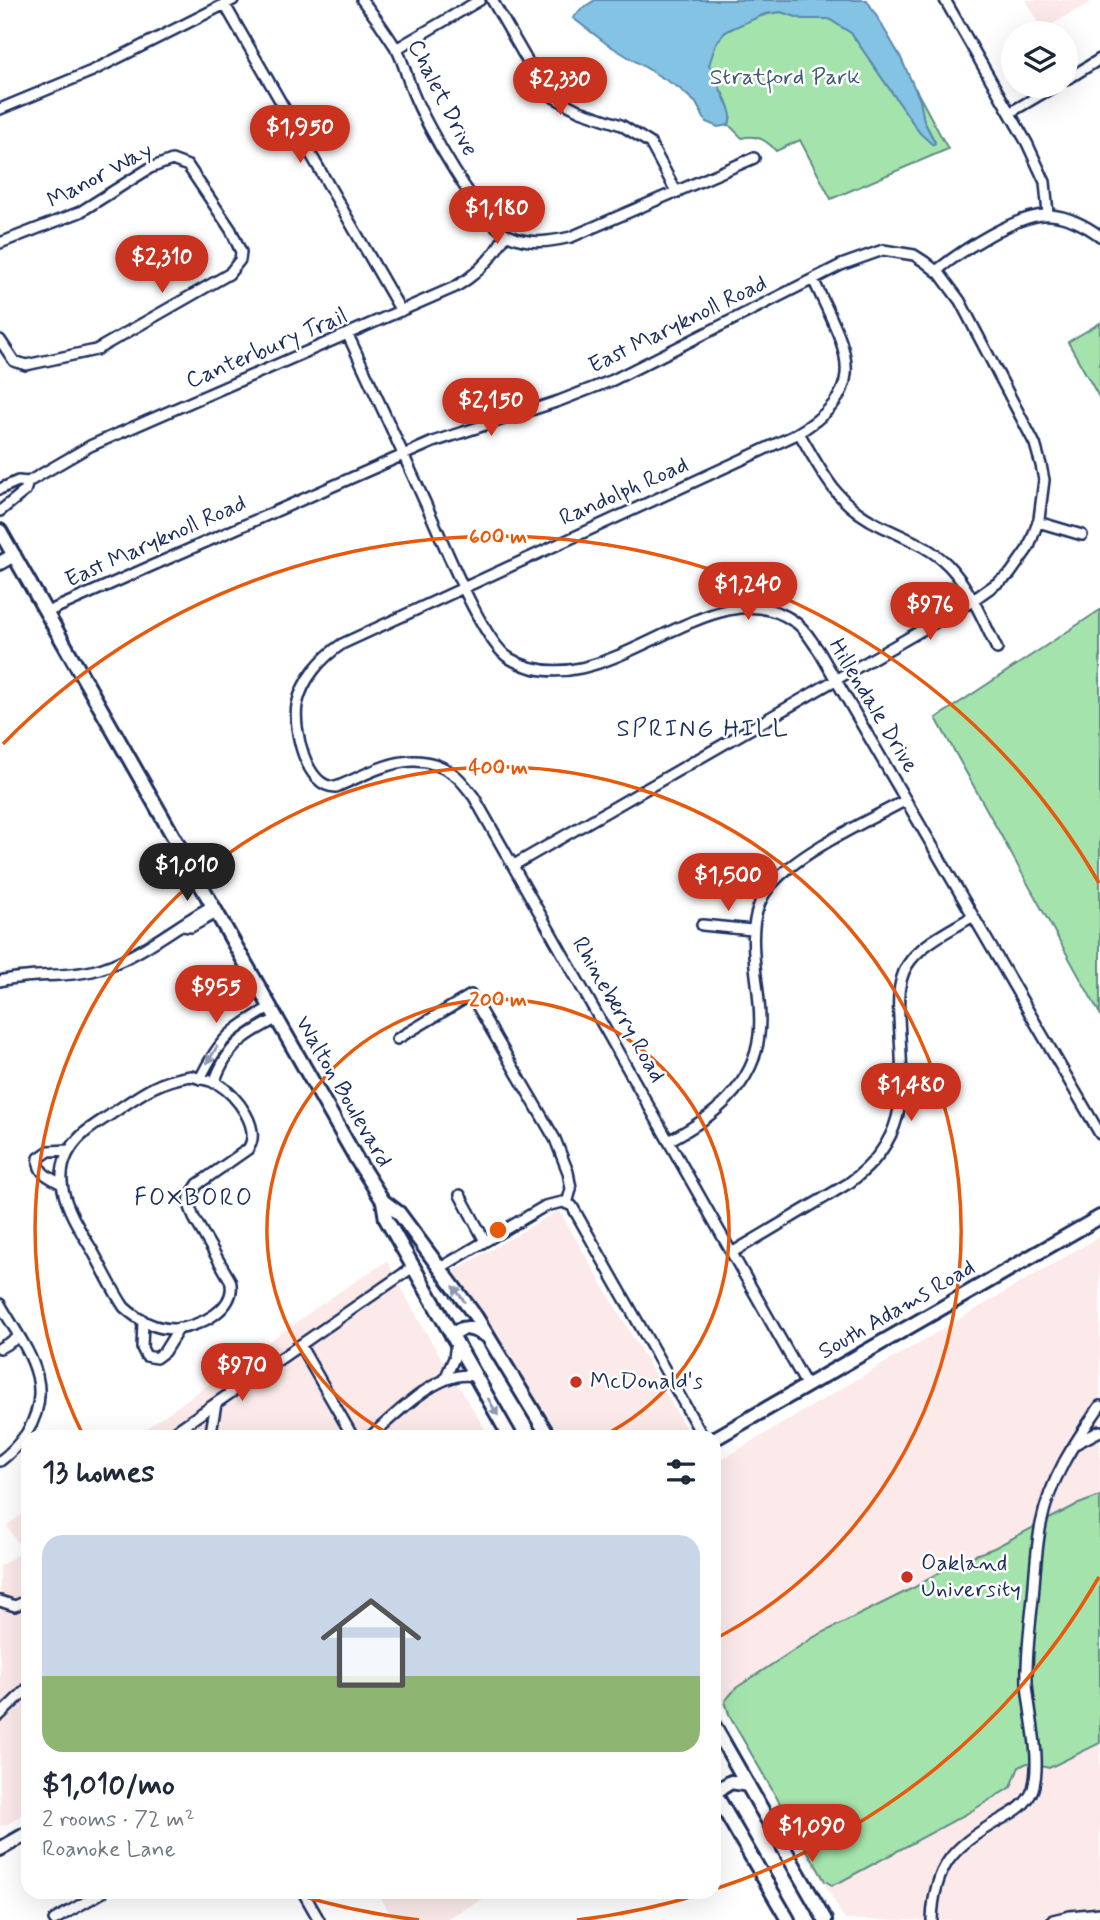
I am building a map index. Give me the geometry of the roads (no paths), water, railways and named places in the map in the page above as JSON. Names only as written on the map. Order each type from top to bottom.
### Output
[{"type":"main road","name":"Walton Boulevard","points":[[0,531],[214,910],[383,1201],[399,1213],[490,1338],[545,1430]]},
{"type":"main road","points":[[0,563],[13,555]]},
{"type":"main road","points":[[383,1201],[386,1219],[506,1430]]},
{"type":"main road","name":"South Adams Road","points":[[721,1435],[1100,1217]]},
{"type":"main road","points":[[406,1255],[412,1248],[425,1248]]},
{"type":"main road","points":[[454,1340],[456,1330],[466,1327],[490,1338]]},
{"type":"main road","points":[[721,1744],[748,1785],[825,1920]]},
{"type":"main road","points":[[721,1788],[731,1782],[748,1785]]},
{"type":"main road","points":[[721,1804],[788,1920]]},
{"type":"main road","points":[[0,1849],[21,1837]]},
{"type":"street","name":"Chalet Drive","points":[[362,0],[397,49],[414,94],[436,138],[480,208],[506,234]]},
{"type":"street","points":[[397,49],[480,0]]},
{"type":"street","points":[[492,0],[543,88],[555,98],[580,111],[621,125],[650,143],[677,192]]},
{"type":"street","points":[[945,0],[1010,112],[1042,174],[1049,204],[1048,214]]},
{"type":"street","points":[[0,109],[92,71],[229,2],[401,311]]},
{"type":"street","points":[[1078,72],[1100,59]]},
{"type":"street","points":[[1010,112],[1034,98]]},
{"type":"street","points":[[506,234],[547,243],[605,224],[754,158]]},
{"type":"street","name":"Manor Way","points":[[0,243],[80,212],[159,164],[172,160],[188,166],[231,230],[241,252],[235,268],[192,296],[96,350],[26,365],[15,361],[0,340]]},
{"type":"street","points":[[514,865],[973,601],[1010,574],[1029,547],[1038,522],[1044,480],[1035,444],[960,301],[936,271],[961,251],[991,235],[1013,224],[1048,214],[1071,218],[1100,236]]},
{"type":"street","name":"Canterbury Trail","points":[[0,489],[18,481],[28,482],[90,446],[467,281],[498,248],[506,234]]},
{"type":"street","name":"East Maryknoll Road","points":[[47,612],[433,442],[601,385],[841,265],[883,250],[914,256],[936,271]]},
{"type":"street","name":"Randolph Road","points":[[328,787],[318,782],[311,770],[297,732],[297,706],[309,677],[329,652],[799,433],[813,425],[831,407],[844,387],[847,376],[846,352],[813,279]]},
{"type":"street","name":"Hillendale Drive","points":[[348,335],[464,587],[496,646],[509,657],[531,667],[564,670],[583,668],[616,657],[719,611],[740,607],[760,608],[796,622],[819,651],[1100,1134]]},
{"type":"street","points":[[799,433],[836,494],[864,515],[883,527],[902,534],[949,566],[973,601],[997,649]]},
{"type":"street","name":"Canterbury Trail","points":[[0,511],[25,491],[28,482]]},
{"type":"street","points":[[1038,522],[1082,535]]},
{"type":"street","name":"Rhineberry Road","points":[[328,787],[336,787],[396,761],[434,765],[456,776],[474,797],[807,1386]]},
{"type":"street","points":[[670,1140],[693,1128],[730,1098],[748,1070],[759,1034],[752,930],[755,912],[770,885],[791,865],[906,800]]},
{"type":"street","points":[[0,981],[22,975],[93,971],[144,949],[182,926],[188,919],[214,910]]},
{"type":"street","points":[[733,1252],[849,1183],[867,1170],[883,1150],[899,1111],[903,1089],[898,995],[904,973],[911,959],[929,944],[973,916]]},
{"type":"street","points":[[702,925],[752,930]]},
{"type":"street","points":[[397,1039],[471,995],[555,1139],[568,1172],[571,1189],[567,1204]]},
{"type":"street","points":[[200,1079],[213,1051],[223,1039],[240,1024],[273,1013]]},
{"type":"street","points":[[214,1083],[221,1064],[240,1040],[273,1013]]},
{"type":"street","points":[[191,1076],[200,1079],[214,1083],[229,1093],[240,1105],[252,1127],[252,1143],[242,1155],[198,1184],[190,1196],[189,1204],[194,1218],[225,1271],[232,1292],[229,1302],[212,1316],[179,1328],[154,1326],[135,1316],[120,1299],[76,1224],[60,1183],[69,1150],[83,1134],[158,1084],[191,1076]]},
{"type":"street","points":[[60,1183],[43,1173],[39,1158],[49,1151],[69,1150]]},
{"type":"street","points":[[460,1195],[485,1241]]},
{"type":"street","points":[[440,1268],[545,1206],[563,1202],[567,1204],[579,1216],[698,1430]]},
{"type":"street","points":[[177,1430],[413,1267]]},
{"type":"street","points":[[0,1304],[35,1368],[40,1388],[38,1410],[27,1430]]},
{"type":"street","points":[[143,1320],[142,1348],[146,1356],[156,1358],[164,1352],[179,1328]]},
{"type":"street","points":[[0,1348],[19,1337]]},
{"type":"street","points":[[445,1379],[454,1359],[454,1340]]},
{"type":"street","points":[[300,1345],[348,1430]]},
{"type":"street","points":[[378,1430],[412,1401],[445,1379],[461,1375],[477,1377]]},
{"type":"street","points":[[211,1430],[216,1404]]},
{"type":"street","points":[[932,1920],[936,1883],[944,1866],[971,1836],[1023,1805],[1033,1788],[1035,1759],[1027,1669],[1038,1541],[1049,1494],[1071,1449],[1100,1406]]},
{"type":"street","points":[[1071,1449],[1100,1431]]},
{"type":"street","points":[[0,1461],[21,1441]]},
{"type":"street","points":[[0,1601],[15,1606],[21,1603]]},
{"type":"street","points":[[0,1715],[21,1695]]},
{"type":"street","points":[[54,1920],[91,1899]]},
{"type":"street","points":[[307,1899],[319,1920]]},
{"type":"street","points":[[1053,1920],[1100,1913]]},
{"type":"water","points":[[595,0],[867,0],[900,56],[920,100],[924,121],[935,143],[933,145],[920,133],[851,33],[829,19],[803,19],[781,12],[765,14],[726,31],[716,44],[709,65],[731,115],[729,125],[718,127],[706,122],[696,103],[679,88],[607,44],[573,18]]},
{"type":"place","name":"McDonald's","points":[[576,1382]]},
{"type":"place","name":"Oakland University","points":[[907,1577]]},
{"type":"district","name":"SPRING HILL","points":[[703,729]]},
{"type":"district","name":"FOXBORO","points":[[194,1198]]},
{"type":"park label","name":"Stratford Park","points":[[785,78]]}]
